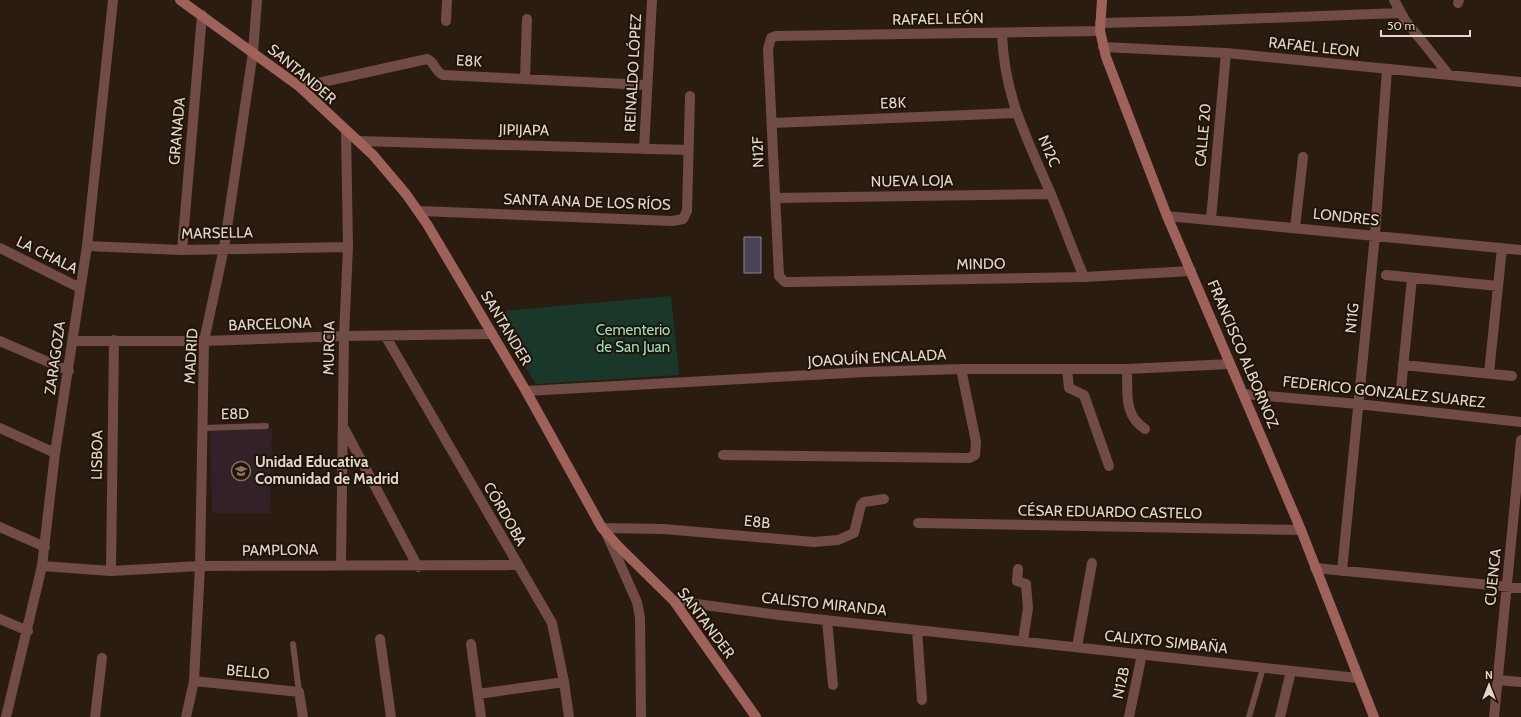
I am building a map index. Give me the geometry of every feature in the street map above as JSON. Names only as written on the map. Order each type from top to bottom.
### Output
[{"type":"street","name":"ZARAGOZA","points":[[6,717],[28,631],[45,547],[55,453],[69,371],[87,246],[113,0]]},
{"type":"street","name":"SANTANDER","points":[[180,0],[300,88],[346,132],[358,141],[388,172],[418,211],[526,391],[605,532],[674,601],[756,717]]},
{"type":"street","name":"MADRID","points":[[186,717],[194,681],[200,566],[204,428],[204,341],[224,248],[252,52],[257,0]]},
{"type":"street","points":[[446,22],[447,0]]},
{"type":"street","name":"REINALDO LÓPEZ","points":[[644,148],[646,84],[652,0]]},
{"type":"street","name":"FRANCISCO ALBORNOZ","points":[[1102,0],[1100,27],[1103,47],[1167,216],[1301,530],[1357,678],[1374,717]]},
{"type":"street","points":[[1394,0],[1400,13],[1449,75]]},
{"type":"street","name":"RAFAEL LEÓN","points":[[776,36],[1002,33],[1187,22],[1400,13]]},
{"type":"street","name":"GRANADA","points":[[182,250],[202,15]]},
{"type":"street","points":[[525,79],[527,19]]},
{"type":"street","name":"N12C","points":[[1002,33],[1007,82],[1016,113],[1051,194],[1084,277]]},
{"type":"street","name":"N12F","points":[[776,36],[771,38],[768,49],[777,271]]},
{"type":"street","name":"RAFAEL LEON","points":[[1103,47],[1226,53],[1521,82]]},
{"type":"street","name":"CALLE 20","points":[[1211,220],[1226,53]]},
{"type":"street","name":"E8K","points":[[300,88],[427,60],[432,63],[438,72],[443,75],[646,84]]},
{"type":"street","name":"N11G","points":[[1342,571],[1375,235],[1388,69]]},
{"type":"street","points":[[688,150],[690,96]]},
{"type":"street","name":"E8K","points":[[772,123],[1016,113]]},
{"type":"street","name":"MURCIA","points":[[341,564],[344,336],[348,247],[346,132]]},
{"type":"street","name":"JIPIJAPA","points":[[358,141],[688,150]]},
{"type":"street","name":"SANTA ANA DE LOS RÍOS","points":[[418,211],[679,220],[683,219],[686,211],[688,150]]},
{"type":"street","points":[[1296,228],[1303,157]]},
{"type":"street","name":"NUEVA LOJA","points":[[775,198],[1051,194]]},
{"type":"street","name":"LONDRES","points":[[1167,216],[1521,250]]},
{"type":"street","name":"MARSELLA","points":[[87,246],[182,250],[224,248],[348,247]]},
{"type":"street","name":"LA CHALA","points":[[0,248],[80,288]]},
{"type":"street","points":[[1489,373],[1502,248]]},
{"type":"street","name":"MINDO","points":[[777,271],[781,280],[792,282],[1084,277],[1191,271]]},
{"type":"street","points":[[1386,275],[1498,286]]},
{"type":"street","points":[[1401,389],[1412,278]]},
{"type":"street","name":"BARCELONA","points":[[73,341],[204,341],[344,336],[386,337],[492,334]]},
{"type":"street","name":"CÓRDOBA","points":[[386,337],[552,623],[564,682],[569,717]]},
{"type":"street","points":[[0,340],[69,371]]},
{"type":"street","name":"LISBOA","points":[[111,571],[114,340]]},
{"type":"street","name":"JOAQUÍN ENCALADA","points":[[526,391],[865,372],[961,369],[1127,369],[1230,364]]},
{"type":"street","points":[[1403,365],[1512,376]]},
{"type":"street","points":[[723,455],[969,458],[975,455],[976,442],[961,369]]},
{"type":"street","points":[[1067,369],[1069,388],[1084,395],[1109,466]]},
{"type":"street","points":[[1127,369],[1130,413],[1137,424],[1145,429]]},
{"type":"street","name":"FEDERICO GONZALEZ SUAREZ","points":[[1244,394],[1358,404],[1521,422]]},
{"type":"street","points":[[344,426],[418,567]]},
{"type":"street","points":[[0,428],[55,453]]},
{"type":"street","name":"CUENCA","points":[[1494,717],[1521,440]]},
{"type":"street","name":"E8B","points":[[605,532],[664,529],[828,542],[843,539],[854,533],[861,505],[864,502],[884,499]]},
{"type":"street","name":"CÉSAR EDUARDO CASTELO","points":[[918,524],[1301,530]]},
{"type":"street","points":[[0,527],[45,547]]},
{"type":"street","points":[[605,532],[636,602],[640,618],[642,717]]},
{"type":"street","points":[[1077,647],[1092,563]]},
{"type":"street","name":"PAMPLONA","points":[[42,566],[111,571],[200,566],[341,564],[418,567],[518,565]]},
{"type":"street","points":[[1315,568],[1521,588]]},
{"type":"street","points":[[1018,569],[1017,581],[1026,584],[1028,598],[1022,641]]},
{"type":"street","name":"CALISTO MIRANDA","points":[[674,601],[971,636]]},
{"type":"street","points":[[0,619],[28,631]]},
{"type":"street","points":[[826,620],[833,685]]},
{"type":"street","points":[[917,630],[922,700]]},
{"type":"street","name":"CALIXTO SIMBAÑA","points":[[971,636],[1357,678]]},
{"type":"street","points":[[380,639],[391,717]]},
{"type":"street","points":[[471,644],[481,717]]},
{"type":"street","name":"N12B","points":[[1129,717],[1142,654]]},
{"type":"street","points":[[95,717],[102,658]]},
{"type":"street","points":[[1280,717],[1291,671]]},
{"type":"street","points":[[1498,680],[1521,682]]},
{"type":"street","name":"BELLO","points":[[194,681],[299,692]]},
{"type":"street","points":[[478,694],[564,682]]},
{"type":"street","points":[[299,692],[303,717]]},
{"type":"lane","name":"E8D","points":[[204,428],[266,426]]},
{"type":"lane","points":[[293,644],[299,692]]},
{"type":"lane","points":[[1249,717],[1263,668]]},
{"type":"shaded area","name":"Unidad Educativa Comunidad de Madrid","points":[[210,429],[272,429],[270,513],[212,513]]},
{"type":"green space","name":"Cementerio de San Juan","points":[[671,296],[679,375],[536,384],[491,312]]},
{"type":"building","points":[[744,237],[761,237],[761,273],[744,273]]},
{"type":"place","name":"Unidad Educativa Comunidad de Madrid","points":[[241,471]]}]
